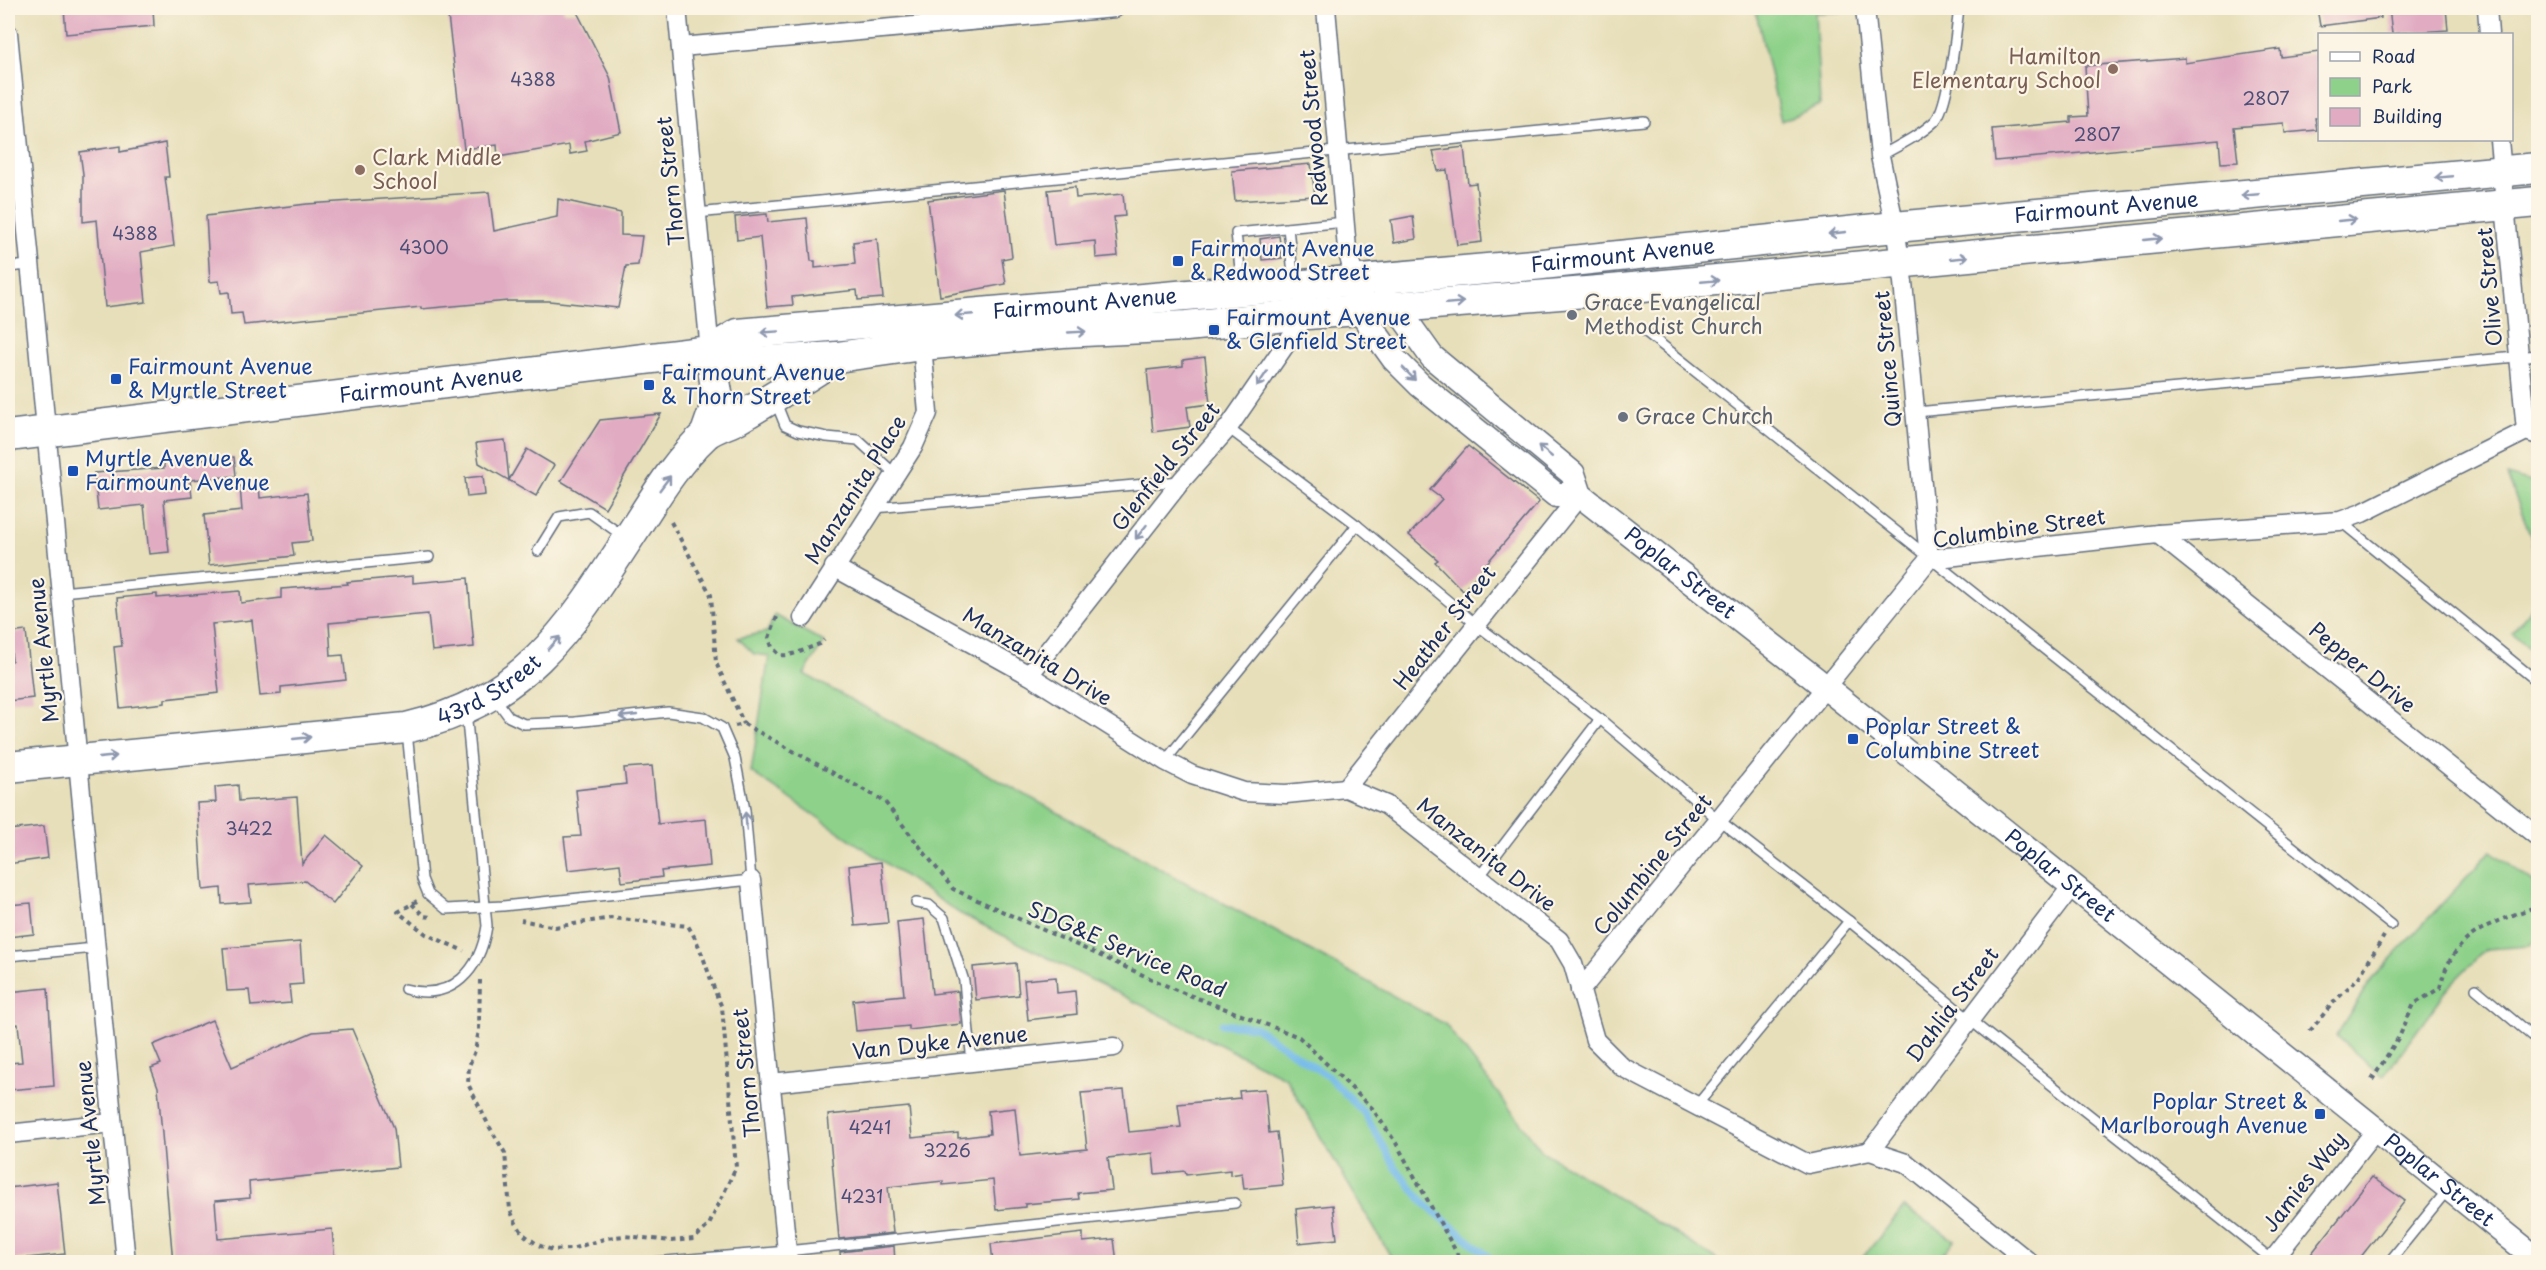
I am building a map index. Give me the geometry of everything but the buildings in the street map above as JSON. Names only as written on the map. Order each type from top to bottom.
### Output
[{"type":"main road","name":"Fairmount Avenue","points":[[8,436],[710,351],[738,334],[1533,265],[1895,227],[2538,168]]},
{"type":"main road","name":"Fairmount Avenue","points":[[710,351],[736,363],[837,357],[922,345],[1063,332],[1186,326],[1397,308],[2538,202]]},
{"type":"main road","points":[[706,433],[718,399],[710,351]]},
{"type":"main road","name":"43rd Street","points":[[8,767],[406,728],[437,720],[493,696],[551,647],[584,608],[663,484],[706,433],[779,395],[837,357]]},
{"type":"street","name":"Thorn Street","points":[[677,8],[710,351]]},
{"type":"street","points":[[681,47],[1115,8]]},
{"type":"street","name":"Redwood Street","points":[[1326,8],[1347,249],[1343,280]]},
{"type":"street","name":"Quince Street","points":[[1865,8],[1880,156],[1900,263],[1929,559]]},
{"type":"street","points":[[2487,8],[2489,33]]},
{"type":"street","name":"Myrtle Avenue","points":[[8,33],[11,110],[29,265],[126,1263]]},
{"type":"street","name":"Olive Street","points":[[2499,141],[2519,357],[2532,433]]},
{"type":"street","points":[[1343,280],[1360,311],[1394,359],[1420,385],[1556,495],[1580,495]]},
{"type":"street","name":"Poplar Street","points":[[1343,280],[1378,292],[1397,308],[1432,357],[1573,474],[1580,495],[1826,688],[2538,1260]]},
{"type":"street","name":"Glenfield Street","points":[[1029,675],[1182,480],[1228,428],[1307,314],[1343,280]]},
{"type":"street","name":"Manzanita Place","points":[[803,618],[913,447],[928,413],[922,345]]},
{"type":"street","name":"Columbine Street","points":[[1580,991],[1929,559],[2157,534],[2340,521],[2362,513],[2532,433]]},
{"type":"street","name":"Heather Street","points":[[1346,788],[1580,495]]},
{"type":"street","name":"Pepper Drive","points":[[2157,534],[2538,837]]},
{"type":"street","name":"Manzanita Drive","points":[[834,567],[1029,675],[1165,761],[1192,774],[1244,792],[1286,794],[1346,788],[1386,805],[1559,940],[1573,964],[1595,1040],[1622,1067],[1808,1164],[1870,1151]]},
{"type":"street","name":"Thorn Street","points":[[751,880],[788,1257]]},
{"type":"street","name":"Dahlia Street","points":[[1870,1151],[2072,886]]},
{"type":"street","name":"Van Dyke Avenue","points":[[771,1083],[1114,1047]]},
{"type":"street","points":[[8,1134],[112,1123]]},
{"type":"street","name":"Jamies Way","points":[[2273,1262],[2376,1130]]},
{"type":"street","points":[[1870,1151],[1906,1164],[2030,1263]]},
{"type":"lane","points":[[1880,156],[1911,140],[1936,119],[1948,84],[1959,8]]},
{"type":"lane","points":[[697,213],[1644,121]]},
{"type":"lane","points":[[1242,289],[1236,234],[1345,222]]},
{"type":"lane","points":[[1288,228],[1294,284]]},
{"type":"lane","points":[[8,267],[29,265]]},
{"type":"lane","points":[[1642,329],[2391,925]]},
{"type":"lane","points":[[1916,412],[2538,355]]},
{"type":"lane","points":[[779,395],[779,410],[785,425],[818,435],[858,440],[895,474]]},
{"type":"lane","points":[[1228,428],[1357,525],[1477,625],[1600,719],[1719,820],[1849,921],[2273,1262]]},
{"type":"lane","points":[[873,508],[1182,480]]},
{"type":"lane","points":[[538,551],[559,517],[589,512],[628,539]]},
{"type":"lane","points":[[2340,521],[2538,682]]},
{"type":"lane","points":[[1165,761],[1357,525]]},
{"type":"lane","points":[[61,592],[429,557]]},
{"type":"lane","points":[[406,728],[422,879],[428,894],[446,909],[751,880],[745,810],[735,758],[722,728],[703,717],[668,712],[575,722],[524,724],[509,717],[493,696]]},
{"type":"lane","points":[[405,989],[430,993],[463,981],[484,945],[486,918],[465,709]]},
{"type":"lane","points":[[1479,877],[1600,719]]},
{"type":"lane","points":[[916,903],[929,905],[944,918],[964,981],[972,1063]]},
{"type":"lane","points":[[1697,1105],[1849,921]]},
{"type":"lane","points":[[8,956],[95,948]]},
{"type":"lane","points":[[2476,989],[2538,1041]]},
{"type":"lane","points":[[2389,1263],[2449,1188]]},
{"type":"lane","points":[[654,1263],[788,1257],[1235,1203]]},
{"type":"path","points":[[671,522],[711,595],[716,663],[744,724],[722,728]]},
{"type":"path","points":[[777,616],[769,638],[772,647],[780,655],[790,656],[801,649],[820,644],[824,640]]},
{"type":"path","name":"SDG&E Service Road","points":[[744,724],[884,801],[952,889],[1176,990],[1299,1037],[1372,1107],[1396,1143],[1459,1257],[1468,1263]]},
{"type":"path","points":[[428,894],[398,912],[404,919],[438,940],[460,947],[475,963],[479,971],[480,1013],[475,1051],[469,1066],[468,1083],[505,1153],[510,1210],[523,1234],[538,1245],[552,1250],[571,1249],[607,1238],[625,1236],[671,1241],[694,1239],[709,1225],[736,1167],[722,1007],[695,936],[688,926],[673,923],[611,918],[555,927],[501,917],[486,918]]},
{"type":"path","points":[[412,904],[424,916],[438,920]]},
{"type":"path","points":[[2372,1080],[2400,1035],[2414,1004],[2440,988],[2444,970],[2462,943],[2486,925],[2538,906]]},
{"type":"path","points":[[2310,1030],[2359,977],[2391,925]]},
{"type":"green space","points":[[1755,8],[1901,8],[1900,10],[1815,13],[1820,105],[1781,121]]},
{"type":"green space","points":[[2507,475],[2538,484],[2538,586],[2531,536]]},
{"type":"green space","points":[[2538,599],[2538,656],[2512,633]]},
{"type":"green space","points":[[775,615],[824,642],[804,674],[1445,1024],[1542,1151],[1721,1262],[1394,1262],[1286,1078],[959,913],[751,772],[769,656],[754,654],[738,638],[767,632]]},
{"type":"green space","points":[[2491,851],[2538,886],[2538,938],[2529,946],[2486,949],[2452,983],[2383,1077],[2336,1036],[2372,979]]},
{"type":"green space","points":[[1904,1207],[1954,1240],[1937,1262],[1859,1262]]},
{"type":"waterway","points":[[1222,1024],[1255,1027],[1329,1077],[1364,1113],[1396,1168],[1425,1204],[1495,1262]]},
{"type":"place","name":"Hamilton Elementary School","points":[[2113,69]]},
{"type":"place","name":"Clark Middle School","points":[[360,170]]},
{"type":"place","name":"Fairmount Avenue & Redwood Street","points":[[1178,261]]},
{"type":"place","name":"Grace Evangelical Methodist Church","points":[[1572,315]]},
{"type":"place","name":"Fairmount Avenue & Glenfield Street","points":[[1214,330]]},
{"type":"place","name":"Fairmount Avenue & Myrtle Street","points":[[116,379]]},
{"type":"place","name":"Fairmount Avenue & Thorn Street","points":[[649,385]]},
{"type":"place","name":"Grace Church","points":[[1623,417]]},
{"type":"place","name":"Myrtle Avenue & Fairmount Avenue","points":[[73,471]]},
{"type":"place","name":"Poplar Street & Columbine Street","points":[[1853,739]]},
{"type":"place","name":"Poplar Street & Marlborough Avenue","points":[[2320,1114]]}]
